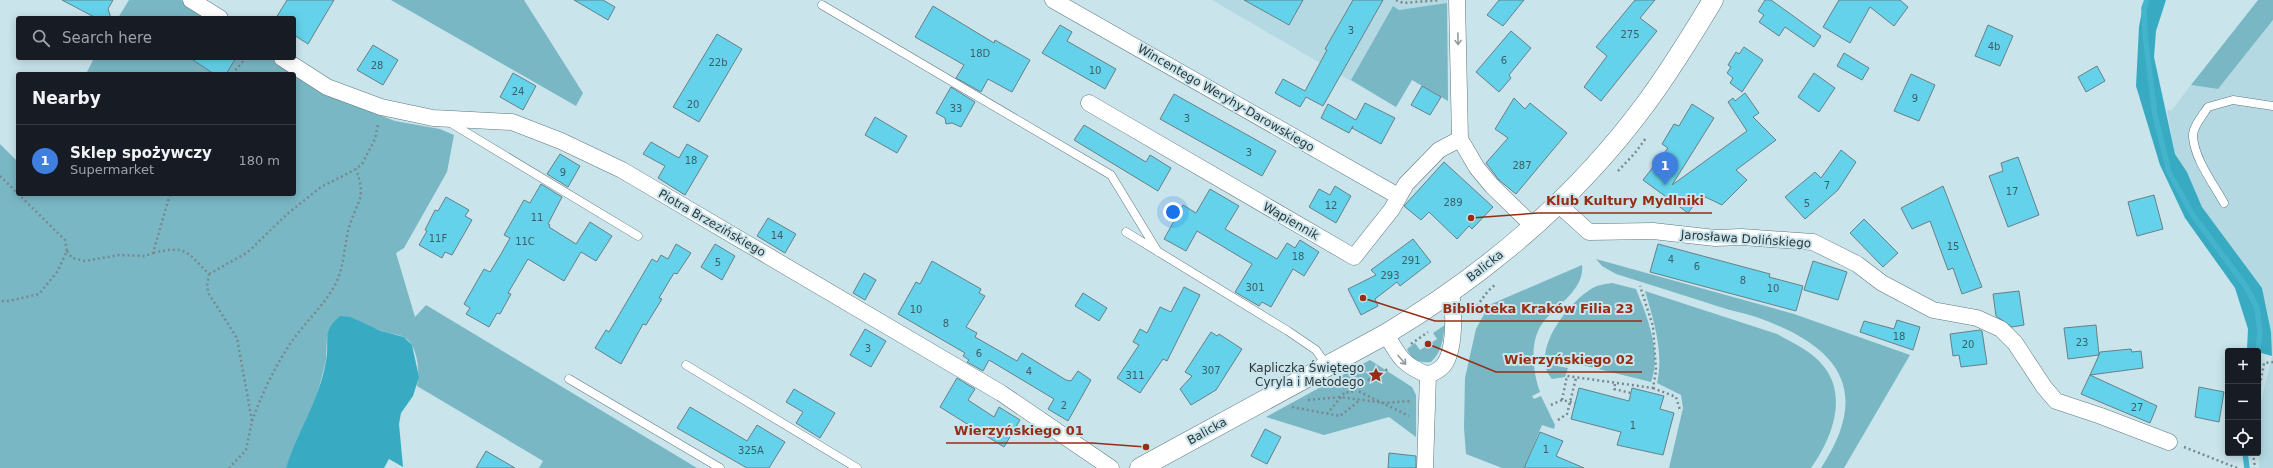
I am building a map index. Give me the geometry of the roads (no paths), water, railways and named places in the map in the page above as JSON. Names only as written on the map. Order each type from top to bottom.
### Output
[{"type":"street","points":[[191,0],[217,16]]},
{"type":"street","name":"Wincentego Weryhy-Darowskiego","points":[[1053,0],[1398,196]]},
{"type":"street","points":[[1458,0],[1460,139],[1471,158],[1492,186],[1534,226]]},
{"type":"street","name":"Balicka","points":[[1140,468],[1386,334],[1451,292],[1534,226],[1558,204],[1602,156],[1646,103],[1686,46],[1713,0]]},
{"type":"street","name":"Piotra Brzezińskiego","points":[[285,60],[327,87],[381,107],[443,119],[512,122],[561,142],[622,170],[1001,393],[1110,468]]},
{"type":"street","name":"Wapiennik","points":[[1089,103],[1354,257],[1392,209],[1398,196],[1439,150],[1460,139]]},
{"type":"street","name":"Jarosława Dolińskiego","points":[[1558,204],[1590,232],[1653,231],[1715,238],[1742,237],[1813,242],[1857,264],[1882,283],[1933,310],[1977,318],[2001,329],[2015,343],[2044,388],[2056,401],[2101,416],[2169,442]]},
{"type":"street","points":[[1428,375],[1443,366],[1449,352],[1455,315],[1451,292]]},
{"type":"street","points":[[1386,334],[1404,363],[1412,369],[1428,375]]},
{"type":"street","points":[[1425,468],[1428,375]]},
{"type":"lane","points":[[822,4],[1111,175],[1158,252]]},
{"type":"lane","points":[[2224,203],[2201,163],[2192,136],[2197,125],[2208,107],[2233,100],[2273,106]]},
{"type":"lane","points":[[443,119],[638,236]]},
{"type":"lane","points":[[1126,232],[1311,346],[1320,355],[1327,366]]},
{"type":"lane","points":[[686,365],[857,468]]},
{"type":"lane","points":[[569,379],[720,468]]},
{"type":"waterway","points":[[2147,0],[2144,8],[2145,34],[2155,115],[2169,172],[2192,214],[2247,288],[2257,308],[2260,333],[2258,348]]},
{"type":"waterway","points":[[2245,456],[2247,468]]},
{"type":"place","name":"Sklep spożywczy","points":[[1665,185]]},
{"type":"place","name":"Klub Kultury Mydlniki","points":[[1471,218]]},
{"type":"place","name":"Biblioteka Kraków Filia 23","points":[[1363,298]]},
{"type":"place","name":"Wierzyńskiego 02","points":[[1428,344]]},
{"type":"place","name":"Kapliczka Świętego Cyryla i Metodego","points":[[1376,375]]},
{"type":"place","name":"Wierzyńskiego 01","points":[[1146,447]]}]
